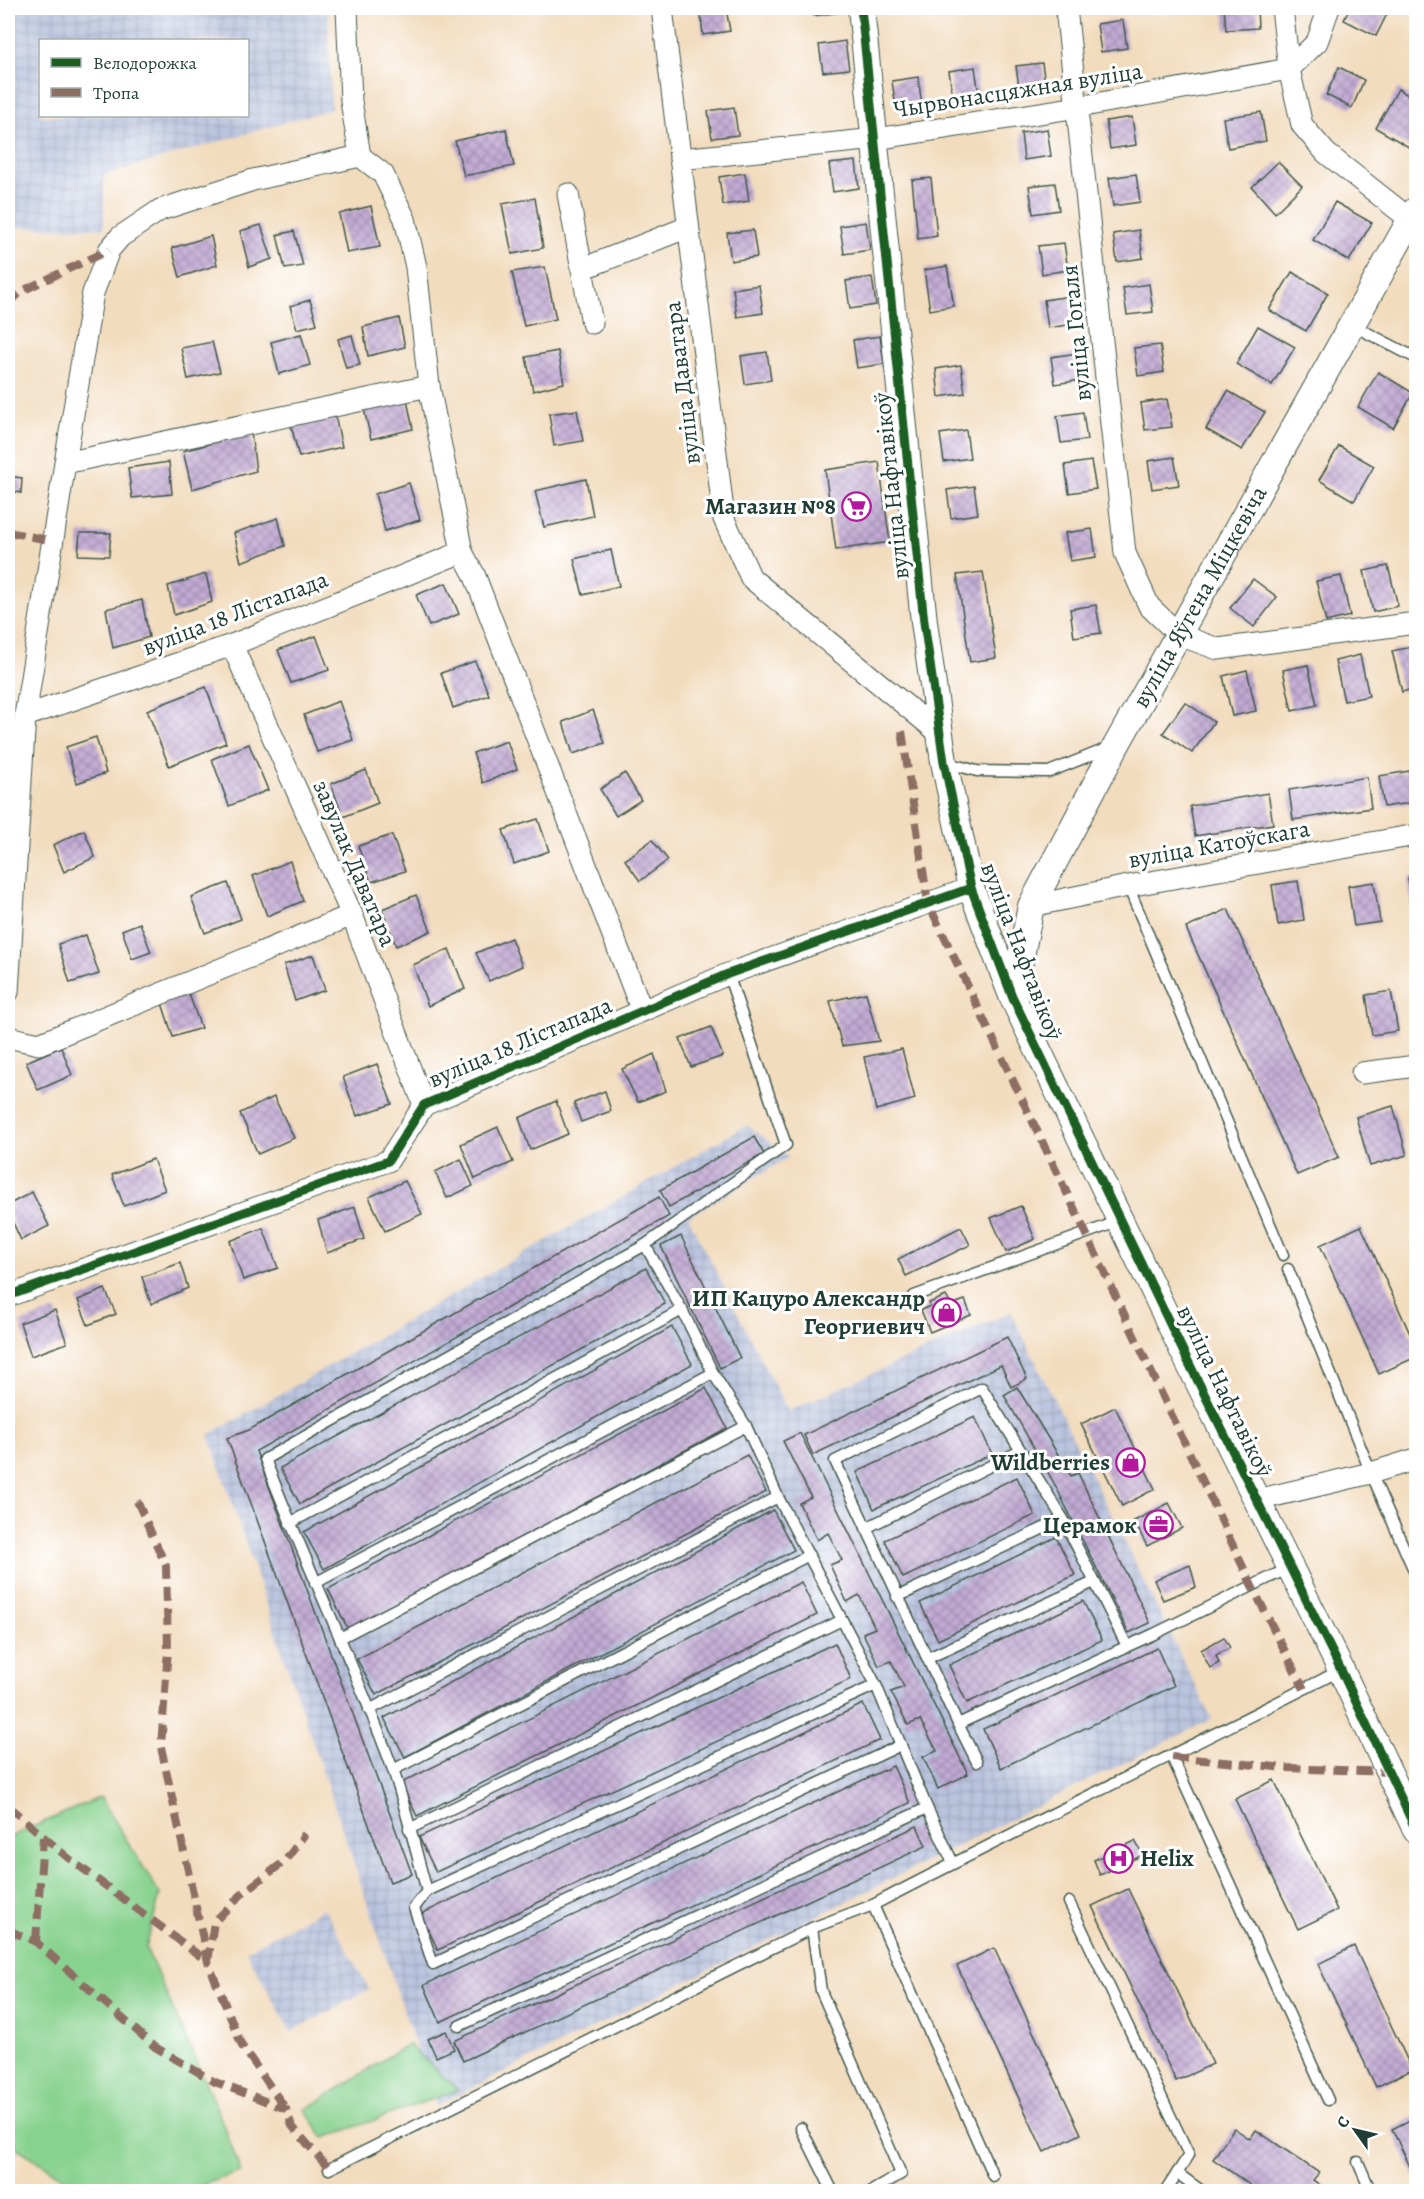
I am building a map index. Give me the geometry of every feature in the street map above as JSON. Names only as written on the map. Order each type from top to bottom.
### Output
[{"type":"street","points":[[8,992],[25,716],[93,293],[109,250],[120,237],[160,210],[253,180],[360,156],[351,101],[347,8]]},
{"type":"street","name":"вуліца Даватара","points":[[662,8],[724,519],[751,578],[938,732]]},
{"type":"street","name":"вуліца Нафтавікоў","points":[[861,8],[924,622],[938,732],[971,888],[1012,996],[1289,1568],[1341,1670],[1416,1830]]},
{"type":"street","name":"вуліца Гогаля","points":[[1066,8],[1125,553],[1149,606],[1179,635]]},
{"type":"street","points":[[1282,8],[1289,69],[1302,125],[1326,153],[1414,218]]},
{"type":"street","points":[[1289,69],[1317,42],[1329,8]]},
{"type":"street","name":"Чырвонасцяжная вуліца","points":[[680,159],[876,139],[1289,69]]},
{"type":"street","name":"вуліца 18 Лістапада","points":[[360,156],[383,174],[405,219],[416,267],[429,386],[462,552],[474,574],[642,1011]]},
{"type":"street","points":[[568,194],[592,323]]},
{"type":"street","name":"вуліца Яўгена Міцкевіча","points":[[1012,996],[1031,906],[1117,744],[1414,218]]},
{"type":"street","points":[[582,269],[688,227]]},
{"type":"street","points":[[65,464],[429,386]]},
{"type":"street","name":"вуліца 18 Лістапада","points":[[25,716],[232,645],[462,552]]},
{"type":"street","points":[[1179,635],[1218,649],[1416,623]]},
{"type":"street","name":"завулак Даватара","points":[[232,645],[352,915],[424,1105]]},
{"type":"street","name":"вуліца Катоўскага","points":[[1031,906],[1128,886],[1416,835]]},
{"type":"street","name":"вуліца 18 Лістапада","points":[[8,1296],[388,1161],[424,1105],[728,974],[971,888]]},
{"type":"street","points":[[8,1037],[39,1044],[352,915]]},
{"type":"street","points":[[1362,1073],[1416,1066]]},
{"type":"street","points":[[1257,1500],[1371,1473],[1416,1459]]},
{"type":"lane","points":[[1352,325],[1416,358]]},
{"type":"lane","points":[[944,762],[977,771],[1049,772],[1117,744]]},
{"type":"lane","points":[[1128,886],[1283,1255]]},
{"type":"lane","points":[[427,1891],[393,1770],[340,1638],[290,1523],[266,1459],[645,1245],[786,1145],[728,974]]},
{"type":"lane","points":[[914,1296],[1121,1221]]},
{"type":"lane","points":[[645,1245],[682,1310],[713,1373],[746,1426],[778,1497],[876,1686],[927,1808],[953,1863]]},
{"type":"lane","points":[[1288,1269],[1371,1473],[1416,1575]]},
{"type":"lane","points":[[290,1523],[682,1310]]},
{"type":"lane","points":[[315,1583],[713,1373]]},
{"type":"lane","points":[[977,1762],[897,1597],[835,1461],[982,1388],[1063,1519],[1127,1646]]},
{"type":"lane","points":[[340,1638],[746,1426]]},
{"type":"lane","points":[[866,1528],[1020,1451]]},
{"type":"lane","points":[[369,1710],[778,1497]]},
{"type":"lane","points":[[897,1597],[1063,1519]]},
{"type":"lane","points":[[393,1770],[809,1555]]},
{"type":"lane","points":[[958,1724],[1154,1634],[1289,1568]]},
{"type":"lane","points":[[928,1658],[1094,1582]]},
{"type":"lane","points":[[409,1829],[842,1620]]},
{"type":"lane","points":[[329,2169],[812,1928],[873,1905],[1341,1670]]},
{"type":"lane","points":[[876,1686],[427,1891],[414,1908],[433,1965],[901,1745]]},
{"type":"lane","points":[[1172,1756],[1328,2100]]},
{"type":"lane","points":[[459,2026],[927,1808]]},
{"type":"lane","points":[[1069,1902],[1189,2155],[1165,2192]]},
{"type":"lane","points":[[873,1905],[993,2176]]},
{"type":"lane","points":[[812,1928],[821,1991],[901,2174],[870,2192]]},
{"type":"lane","points":[[801,2128],[833,2192]]},
{"type":"lane","points":[[1358,2162],[1371,2192]]},
{"type":"lane","points":[[1177,2173],[1203,2192]]},
{"type":"shaded area","points":[[8,8],[328,8],[331,109],[104,175],[104,228],[8,227]]},
{"type":"shaded area","points":[[747,1125],[789,1157],[688,1217],[788,1411],[1011,1312],[1212,1719],[436,2106],[209,1435]]},
{"type":"shaded area","points":[[324,1908],[369,1989],[291,2032],[246,1951]]},
{"type":"green space","points":[[100,1797],[160,1894],[146,1948],[218,2111],[241,2172],[183,2191],[84,2191],[8,2142],[8,1838]]},
{"type":"green space","points":[[408,2044],[458,2090],[324,2138],[305,2110]]},
{"type":"building","points":[[700,8],[726,8],[730,31],[703,35]]},
{"type":"building","points":[[813,8],[840,8],[841,12],[814,16]]},
{"type":"building","points":[[1224,8],[1257,8],[1258,28],[1226,30]]},
{"type":"building","points":[[1350,8],[1390,8],[1376,36],[1344,20]]},
{"type":"building","points":[[1123,20],[1127,48],[1101,52],[1097,24]]},
{"type":"building","points":[[845,41],[849,69],[823,72],[819,45]]},
{"type":"building","points":[[1042,63],[1046,90],[1020,94],[1016,66]]},
{"type":"building","points":[[975,67],[979,95],[953,99],[949,71]]},
{"type":"building","points":[[1339,67],[1364,80],[1352,108],[1326,95]]},
{"type":"building","points":[[918,77],[922,105],[896,108],[892,81]]},
{"type":"building","points":[[1398,89],[1416,100],[1416,141],[1412,149],[1376,128]]},
{"type":"building","points":[[734,107],[738,135],[712,138],[708,111]]},
{"type":"building","points":[[1261,112],[1266,141],[1228,148],[1223,118]]},
{"type":"building","points":[[1132,117],[1136,145],[1110,149],[1106,121]]},
{"type":"building","points":[[506,129],[514,166],[464,176],[455,141]]},
{"type":"building","points":[[1047,129],[1051,156],[1024,160],[1021,133]]},
{"type":"building","points":[[856,161],[859,188],[833,192],[829,164]]},
{"type":"building","points":[[1278,162],[1302,186],[1275,213],[1252,187]]},
{"type":"building","points":[[745,173],[749,201],[723,205],[719,177]]},
{"type":"building","points":[[1136,174],[1140,202],[1113,206],[1109,178]]},
{"type":"building","points":[[931,178],[937,236],[918,239],[912,180]]},
{"type":"building","points":[[1055,183],[1059,210],[1033,214],[1029,186]]},
{"type":"building","points":[[535,198],[543,248],[512,254],[502,204]]},
{"type":"building","points":[[1335,202],[1372,223],[1349,261],[1313,240]]},
{"type":"building","points":[[371,206],[380,247],[347,253],[339,214]]},
{"type":"building","points":[[866,222],[870,250],[844,254],[840,226]]},
{"type":"building","points":[[261,225],[272,259],[249,267],[240,231]]},
{"type":"building","points":[[753,230],[757,257],[731,261],[727,233]]},
{"type":"building","points":[[1139,230],[1143,258],[1117,262],[1113,234]]},
{"type":"building","points":[[294,231],[303,266],[285,269],[277,235]]},
{"type":"building","points":[[211,236],[217,265],[180,277],[172,248]]},
{"type":"building","points":[[1064,243],[1068,270],[1042,274],[1038,246]]},
{"type":"building","points":[[947,266],[954,306],[930,310],[924,270]]},
{"type":"building","points":[[545,267],[556,319],[524,326],[512,272]]},
{"type":"building","points":[[1292,272],[1328,293],[1306,331],[1269,310]]},
{"type":"building","points":[[872,277],[876,305],[850,309],[846,281]]},
{"type":"building","points":[[1149,284],[1153,312],[1127,315],[1123,288]]},
{"type":"building","points":[[759,285],[763,313],[737,317],[733,289]]},
{"type":"building","points":[[1070,296],[1074,324],[1048,328],[1044,300]]},
{"type":"building","points":[[310,300],[317,324],[297,329],[290,306]]},
{"type":"building","points":[[399,318],[405,347],[368,356],[363,327]]},
{"type":"building","points":[[1258,326],[1295,347],[1272,385],[1236,364]]},
{"type":"building","points":[[301,334],[310,365],[279,374],[271,342]]},
{"type":"building","points":[[352,335],[360,365],[346,368],[338,339]]},
{"type":"building","points":[[880,336],[884,364],[857,368],[853,340]]},
{"type":"building","points":[[212,342],[220,372],[188,379],[181,348]]},
{"type":"building","points":[[1160,345],[1164,372],[1138,376],[1134,348]]},
{"type":"building","points":[[558,351],[564,383],[533,391],[526,357]]},
{"type":"building","points":[[767,352],[771,380],[745,384],[741,356]]},
{"type":"building","points":[[1077,353],[1081,380],[1055,384],[1051,357]]},
{"type":"building","points":[[961,365],[965,393],[939,397],[936,369]]},
{"type":"building","points":[[1378,372],[1413,393],[1393,428],[1358,407]]},
{"type":"building","points":[[1228,391],[1265,412],[1242,450],[1206,429]]},
{"type":"building","points":[[1167,399],[1172,427],[1145,430],[1141,403]]},
{"type":"building","points":[[407,400],[413,429],[371,439],[364,409]]},
{"type":"building","points":[[577,410],[583,441],[554,446],[549,414]]},
{"type":"building","points":[[334,411],[342,447],[299,457],[290,421]]},
{"type":"building","points":[[1083,412],[1087,440],[1061,443],[1057,416]]},
{"type":"building","points":[[966,430],[970,458],[944,462],[940,434]]},
{"type":"building","points":[[251,433],[256,471],[192,489],[183,451]]},
{"type":"building","points":[[1339,446],[1374,466],[1354,501],[1319,480]]},
{"type":"building","points":[[1174,457],[1179,485],[1152,489],[1148,461]]},
{"type":"building","points":[[1091,461],[1096,489],[1069,493],[1065,465]]},
{"type":"building","points":[[169,462],[172,494],[132,498],[128,468]]},
{"type":"building","name":"Магазин №8","points":[[879,462],[890,542],[836,550],[825,470]]},
{"type":"building","points":[[8,476],[22,478],[21,493],[8,490]]},
{"type":"building","points":[[586,479],[593,516],[544,527],[535,491]]},
{"type":"building","points":[[409,483],[420,520],[385,531],[375,494]]},
{"type":"building","points":[[974,486],[978,514],[951,518],[947,490]]},
{"type":"building","points":[[278,518],[285,546],[241,562],[234,533]]},
{"type":"building","points":[[1092,529],[1096,557],[1070,561],[1065,533]]},
{"type":"building","points":[[80,533],[111,533],[109,556],[78,555]]},
{"type":"building","points":[[611,550],[619,586],[583,595],[574,559]]},
{"type":"building","points":[[1388,566],[1398,606],[1373,612],[1364,571]]},
{"type":"building","points":[[983,572],[996,658],[970,662],[957,575]]},
{"type":"building","points":[[206,574],[212,602],[174,615],[168,586]]},
{"type":"building","points":[[1341,576],[1350,616],[1326,622],[1316,581]]},
{"type":"building","points":[[1253,579],[1277,597],[1254,627],[1230,608]]},
{"type":"building","points":[[446,583],[459,614],[429,626],[416,595]]},
{"type":"building","points":[[142,600],[149,637],[113,648],[106,609]]},
{"type":"building","points":[[1096,605],[1101,633],[1074,637],[1070,609]]},
{"type":"building","points":[[316,636],[329,670],[291,683],[278,650]]},
{"type":"building","points":[[1416,646],[1416,688],[1402,692],[1392,651]]},
{"type":"building","points":[[1360,655],[1369,696],[1344,701],[1335,661]]},
{"type":"building","points":[[475,661],[489,695],[453,708],[441,673]]},
{"type":"building","points":[[1308,665],[1317,705],[1292,711],[1283,670]]},
{"type":"building","points":[[1247,670],[1256,711],[1232,716],[1223,676]]},
{"type":"building","points":[[206,687],[226,743],[169,766],[147,710]]},
{"type":"building","points":[[339,701],[353,740],[317,752],[304,715]]},
{"type":"building","points":[[1185,702],[1214,722],[1192,753],[1163,733]]},
{"type":"building","points":[[593,710],[605,743],[573,754],[563,722]]},
{"type":"building","points":[[96,737],[106,773],[77,783],[66,747]]},
{"type":"building","points":[[507,741],[517,769],[483,783],[473,753]]},
{"type":"building","points":[[249,744],[268,790],[229,806],[212,759]]},
{"type":"building","points":[[366,770],[378,803],[343,817],[331,784]]},
{"type":"building","points":[[1416,770],[1416,802],[1384,807],[1379,776]]},
{"type":"building","points":[[625,773],[641,800],[616,816],[600,789]]},
{"type":"building","points":[[1367,777],[1371,808],[1293,820],[1289,790]]},
{"type":"building","points":[[1268,793],[1273,824],[1195,836],[1190,806]]},
{"type":"building","points":[[538,819],[549,851],[514,864],[503,830]]},
{"type":"building","points":[[84,830],[95,857],[64,872],[53,845]]},
{"type":"building","points":[[392,835],[405,871],[371,882],[358,846]]},
{"type":"building","points":[[652,840],[668,860],[640,881],[625,860]]},
{"type":"building","points":[[290,861],[303,901],[267,916],[253,876]]},
{"type":"building","points":[[1416,877],[1416,917],[1414,918],[1408,878]]},
{"type":"building","points":[[1298,881],[1304,920],[1278,925],[1272,885]]},
{"type":"building","points":[[1374,882],[1380,922],[1354,926],[1348,886]]},
{"type":"building","points":[[228,883],[241,919],[205,933],[191,897]]},
{"type":"building","points":[[416,895],[431,931],[396,946],[382,909]]},
{"type":"building","points":[[1228,909],[1339,1157],[1297,1175],[1186,928]]},
{"type":"building","points":[[140,923],[151,952],[132,959],[122,930]]},
{"type":"building","points":[[86,935],[99,974],[70,983],[58,944]]},
{"type":"building","points":[[511,938],[522,966],[489,981],[476,953]]},
{"type":"building","points":[[449,949],[465,989],[428,1006],[413,965]]},
{"type":"building","points":[[313,955],[325,990],[295,1001],[284,965]]},
{"type":"building","points":[[1391,991],[1398,1031],[1372,1035],[1366,995]]},
{"type":"building","points":[[866,993],[879,1041],[842,1046],[830,1001]]},
{"type":"building","points":[[189,994],[201,1028],[173,1037],[162,1003]]},
{"type":"building","points":[[711,1027],[723,1056],[691,1067],[680,1039]]},
{"type":"building","points":[[61,1047],[72,1075],[38,1090],[26,1062]]},
{"type":"building","points":[[902,1049],[915,1099],[876,1110],[864,1057]]},
{"type":"building","points":[[654,1054],[666,1091],[638,1102],[622,1069]]},
{"type":"building","points":[[377,1064],[392,1104],[357,1116],[343,1077]]},
{"type":"building","points":[[605,1091],[611,1111],[581,1122],[574,1103]]},
{"type":"building","points":[[274,1097],[294,1138],[258,1154],[240,1113]]},
{"type":"building","points":[[556,1101],[568,1134],[530,1150],[519,1118]]},
{"type":"building","points":[[1393,1106],[1407,1155],[1370,1166],[1356,1117]]},
{"type":"building","points":[[498,1127],[513,1162],[475,1179],[461,1144]]},
{"type":"building","points":[[754,1137],[764,1154],[669,1207],[660,1190]]},
{"type":"building","points":[[153,1159],[165,1190],[124,1206],[112,1175]]},
{"type":"building","points":[[461,1159],[473,1186],[447,1198],[435,1172]]},
{"type":"building","points":[[405,1181],[422,1214],[385,1231],[369,1197]]},
{"type":"building","points":[[32,1192],[49,1226],[21,1240],[8,1212],[8,1205]]},
{"type":"building","points":[[659,1197],[669,1216],[256,1451],[412,1874],[390,1882],[227,1438],[249,1430]]},
{"type":"building","points":[[1021,1206],[1035,1239],[1006,1252],[991,1218]]},
{"type":"building","points":[[355,1207],[364,1239],[327,1253],[318,1220]]},
{"type":"building","points":[[1361,1226],[1416,1347],[1416,1357],[1379,1374],[1320,1245]]},
{"type":"building","points":[[961,1227],[970,1245],[906,1276],[898,1259]]},
{"type":"building","points":[[263,1228],[278,1268],[243,1280],[230,1241]]},
{"type":"building","points":[[681,1236],[740,1358],[720,1368],[661,1246]]},
{"type":"building","points":[[180,1263],[188,1288],[151,1304],[142,1277]]},
{"type":"building","points":[[646,1268],[665,1304],[300,1504],[280,1468]]},
{"type":"building","points":[[105,1289],[116,1314],[88,1325],[78,1300]]},
{"type":"building","name":"ИП Кацуро Александр Георгиевич","points":[[946,1296],[951,1305],[965,1300],[971,1315],[930,1332],[921,1310],[930,1306],[929,1303]]},
{"type":"building","points":[[55,1310],[67,1343],[31,1356],[20,1323]]},
{"type":"building","points":[[672,1327],[692,1364],[324,1569],[304,1532]]},
{"type":"building","points":[[1007,1337],[1027,1379],[1011,1387],[1001,1365],[813,1455],[804,1435]]},
{"type":"building","points":[[1017,1387],[1071,1476],[1078,1473],[1150,1623],[1129,1633],[1055,1485],[1004,1395]]},
{"type":"building","points":[[706,1388],[727,1428],[348,1629],[328,1589]]},
{"type":"building","points":[[1115,1407],[1155,1489],[1122,1506],[1081,1424]]},
{"type":"building","points":[[975,1417],[992,1454],[874,1509],[857,1472]]},
{"type":"building","points":[[800,1433],[968,1774],[938,1789],[923,1757],[937,1751],[920,1720],[908,1725],[891,1692],[904,1687],[891,1661],[879,1666],[863,1633],[875,1628],[859,1595],[847,1602],[830,1565],[842,1560],[828,1533],[817,1540],[799,1503],[811,1497],[783,1441]]},
{"type":"building","points":[[747,1455],[766,1492],[376,1695],[357,1659]]},
{"type":"building","points":[[1017,1477],[1035,1515],[903,1578],[885,1540]]},
{"type":"building","name":"Церамок","points":[[1169,1503],[1182,1528],[1147,1546],[1134,1521]]},
{"type":"building","points":[[773,1510],[794,1550],[405,1757],[384,1718]]},
{"type":"building","points":[[1056,1537],[1075,1575],[938,1640],[920,1603]]},
{"type":"building","points":[[1190,1565],[1196,1587],[1163,1600],[1154,1580]]},
{"type":"building","points":[[801,1582],[817,1615],[417,1816],[401,1783]]},
{"type":"building","points":[[1083,1601],[1102,1640],[967,1703],[949,1665]]},
{"type":"building","points":[[1224,1637],[1230,1648],[1216,1655],[1219,1663],[1210,1668],[1201,1650]]},
{"type":"building","points":[[835,1643],[851,1679],[436,1872],[419,1837]]},
{"type":"building","points":[[1157,1648],[1174,1686],[1001,1768],[983,1729]]},
{"type":"building","points":[[863,1704],[880,1740],[438,1950],[421,1914]]},
{"type":"building","points":[[893,1766],[910,1803],[440,2022],[424,1985]]},
{"type":"building","points":[[1274,1780],[1337,1910],[1298,1929],[1235,1799]]},
{"type":"building","points":[[917,1826],[926,1846],[463,2061],[454,2041]]},
{"type":"building","name":"Helix","points":[[1135,1841],[1143,1855],[1100,1875],[1094,1860]]},
{"type":"building","points":[[1128,1889],[1213,2064],[1176,2081],[1092,1906]]},
{"type":"building","points":[[1354,1946],[1412,2070],[1376,2087],[1318,1964]]},
{"type":"building","points":[[994,1948],[1081,2134],[1044,2152],[957,1966]]},
{"type":"building","points":[[446,2031],[454,2049],[436,2057],[428,2039]]},
{"type":"building","points":[[1416,2117],[1416,2179],[1392,2129]]},
{"type":"building","points":[[1234,2128],[1250,2139],[1256,2130],[1319,2173],[1313,2180],[1326,2189],[1324,2192],[1260,2192],[1213,2159]]},
{"type":"marked path","points":[[8,304],[22,291],[109,250]]},
{"type":"marked path","points":[[8,532],[53,541]]},
{"type":"marked path","points":[[902,731],[928,903],[1252,1586],[1304,1689]]},
{"type":"marked path","points":[[137,1501],[166,1566],[168,1649],[161,1747],[208,1962],[242,2046],[286,2109]]},
{"type":"marked path","points":[[1172,1757],[1287,1768],[1389,1772]]},
{"type":"marked path","points":[[8,1806],[67,1857],[208,1962],[214,1922],[244,1892],[285,1861],[305,1834]]},
{"type":"marked path","points":[[36,1942],[43,1837]]},
{"type":"marked path","points":[[8,1930],[36,1942],[155,2047],[215,2082],[286,2109],[292,2126],[329,2169]]},
{"type":"cycle path","points":[[861,8],[924,622],[944,762],[971,888],[1012,996],[1184,1353],[1341,1670],[1416,1830]]},
{"type":"cycle path","points":[[8,1296],[388,1161],[424,1105],[728,974],[971,888]]},
{"type":"place","name":"Магазин №8","points":[[857,506]]},
{"type":"place","name":"ИП Кацуро Александр Георгиевич","points":[[946,1312]]},
{"type":"place","name":"Wildberries","points":[[1131,1462]]},
{"type":"place","name":"Церамок","points":[[1158,1525]]},
{"type":"place","name":"Helix","points":[[1119,1858]]}]
